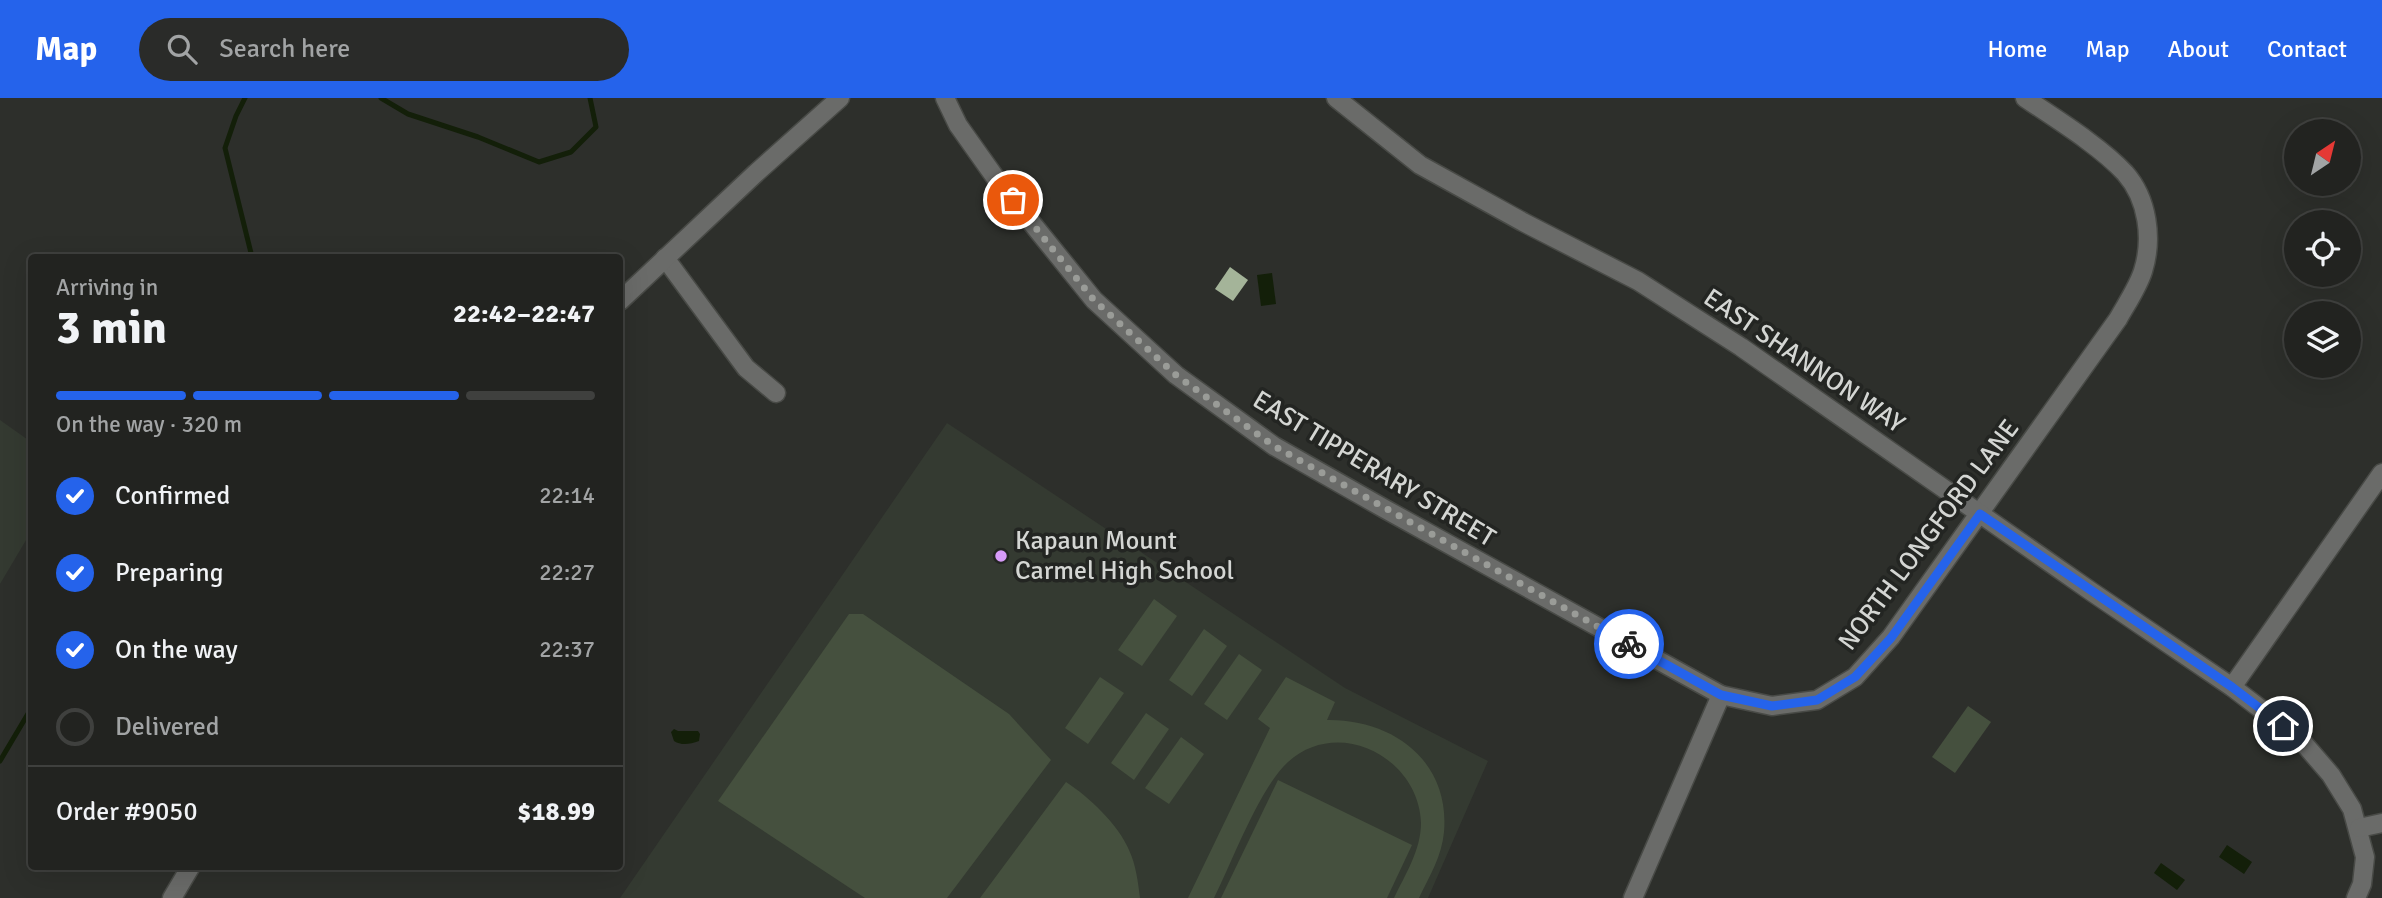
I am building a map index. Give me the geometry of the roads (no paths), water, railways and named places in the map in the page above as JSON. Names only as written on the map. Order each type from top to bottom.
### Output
[{"type":"street","points":[[623,298],[840,98]]},
{"type":"street","name":"EAST TIPPERARY STREET","points":[[945,98],[958,125],[997,180],[1094,300],[1176,375],[1274,446],[1721,695]]},
{"type":"street","name":"EAST SHANNON WAY","points":[[1336,98],[1420,165],[1522,222],[1638,281],[1730,339],[2232,687],[2300,739],[2331,775],[2352,809],[2365,857],[2362,884],[2356,898]]},
{"type":"street","name":"NORTH LONGFORD LANE","points":[[1721,695],[1772,706],[1817,700],[1855,677],[1891,638],[1980,514],[2118,319],[2143,273],[2150,243],[2140,200],[2126,174],[2079,135],[2025,98]]},
{"type":"street","points":[[665,258],[746,368],[776,393]]},
{"type":"street","points":[[2232,687],[2382,473]]},
{"type":"street","points":[[1633,898],[1721,695]]},
{"type":"street","points":[[2358,828],[2382,823]]},
{"type":"street","points":[[172,898],[189,870]]},
{"type":"waterway","points":[[245,98],[225,148],[251,254]]},
{"type":"waterway","points":[[381,98],[408,114],[478,137],[539,162],[571,152],[596,127],[590,98]]},
{"type":"waterway","points":[[0,761],[28,714]]},
{"type":"place","name":"Kapaun Mount Carmel High School","points":[[1001,556]]}]
